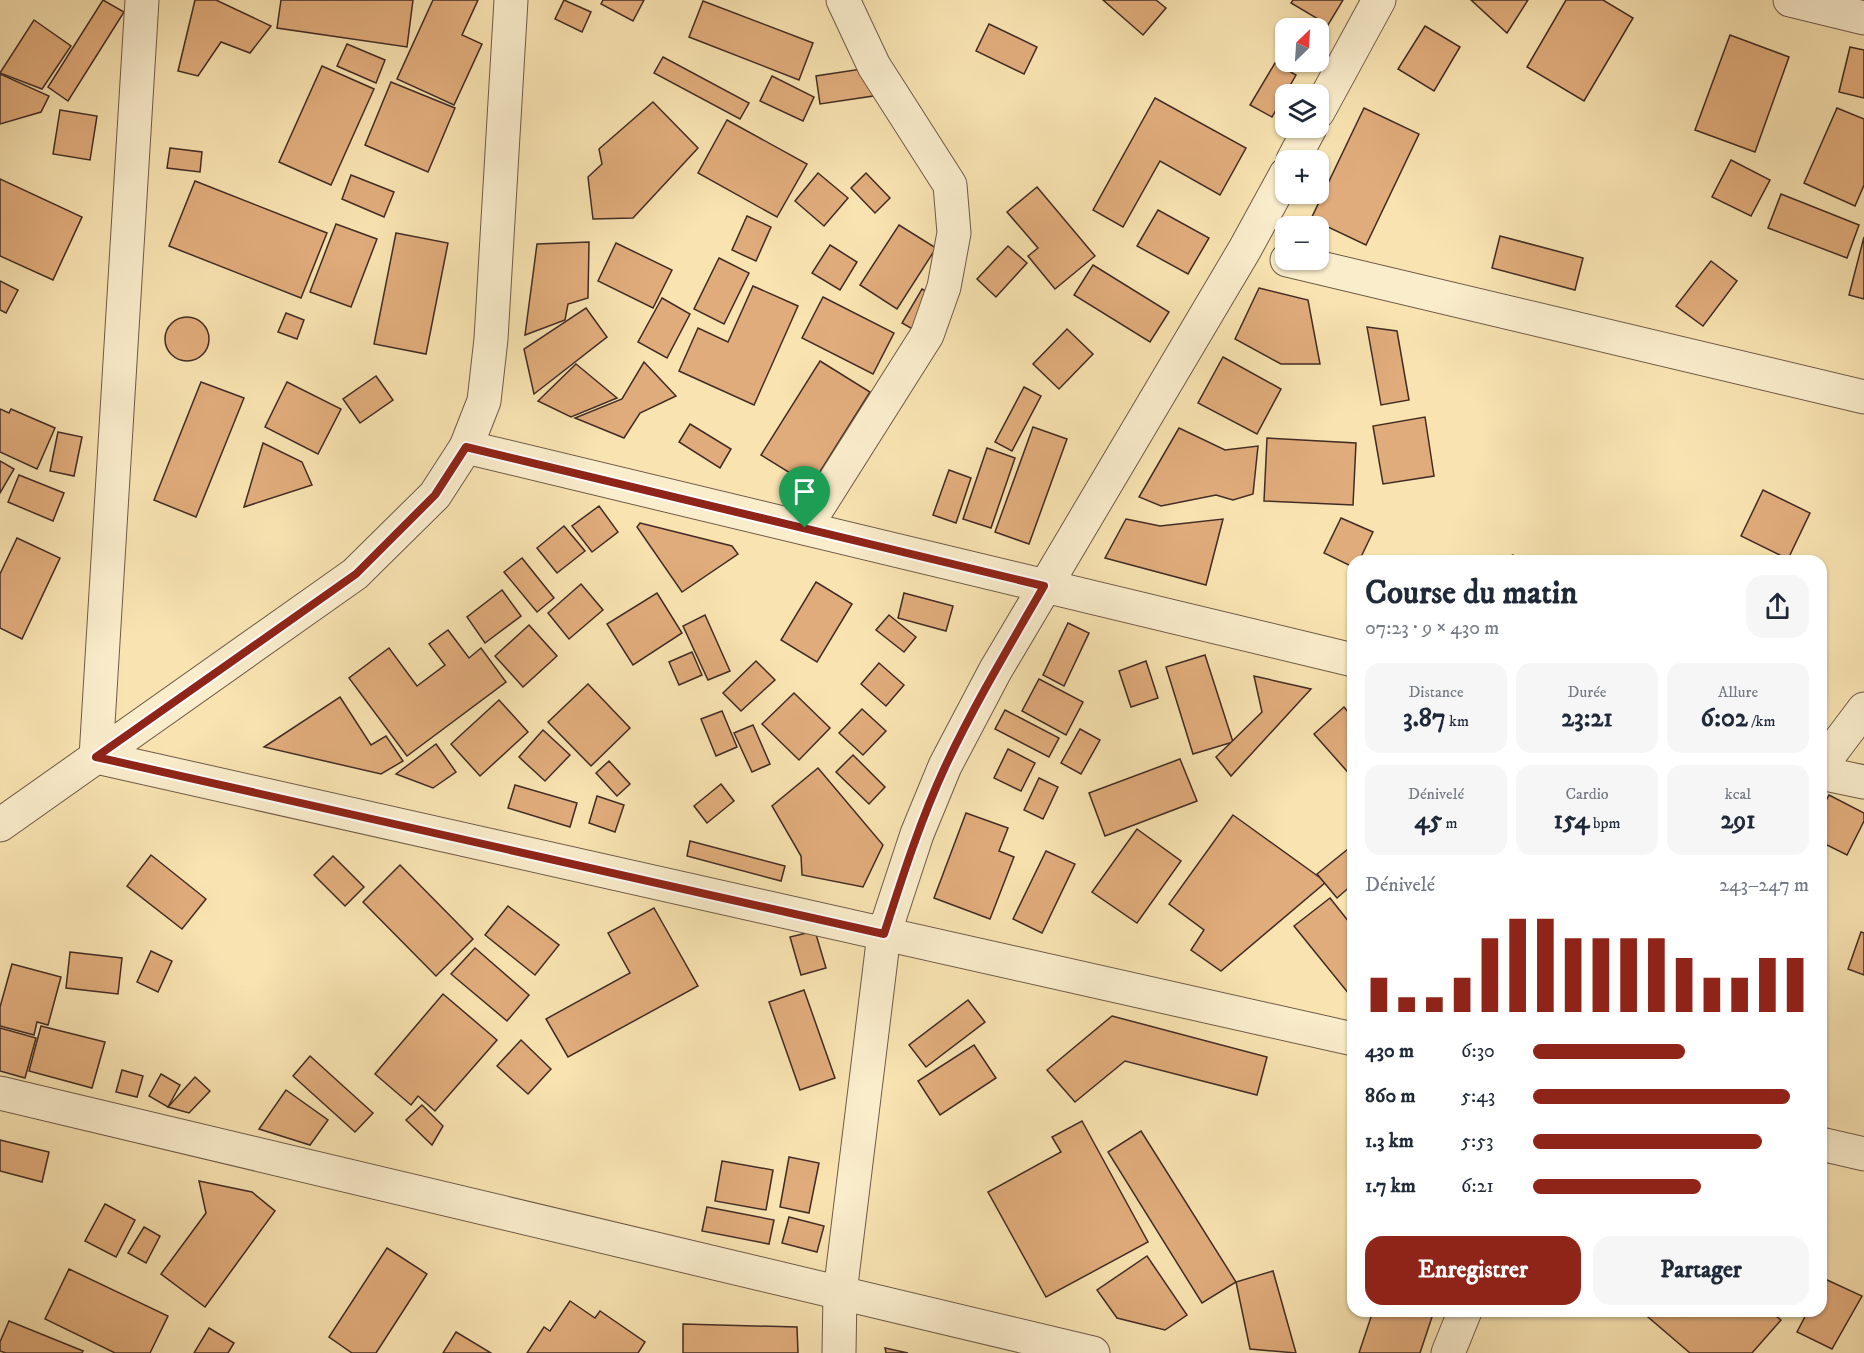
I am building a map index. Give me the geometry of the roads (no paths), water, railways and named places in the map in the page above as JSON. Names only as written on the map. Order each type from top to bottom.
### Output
[{"type":"street","points":[[96,757],[142,0]]},
{"type":"street","points":[[0,825],[356,574],[435,495],[466,447],[484,401],[492,339],[511,0]]},
{"type":"street","points":[[805,528],[927,335],[944,287],[954,233],[950,185],[874,66],[843,0]]},
{"type":"street","points":[[1329,92],[1379,0]]},
{"type":"street","points":[[1790,0],[1864,18]]},
{"type":"street","points":[[839,1353],[840,1293],[884,934],[917,834],[945,766],[995,671],[1245,249],[1275,194]]},
{"type":"street","points":[[1245,249],[1275,256]]},
{"type":"street","points":[[1329,269],[1864,397]]},
{"type":"street","points":[[466,447],[1347,659]]},
{"type":"street","points":[[1827,758],[1864,709]]},
{"type":"street","points":[[96,757],[1347,1038]]},
{"type":"street","points":[[1827,774],[1864,782]]},
{"type":"street","points":[[0,1093],[1093,1353]]},
{"type":"street","points":[[1827,1145],[1864,1154]]},
{"type":"street","points":[[1448,1353],[1463,1317]]}]
